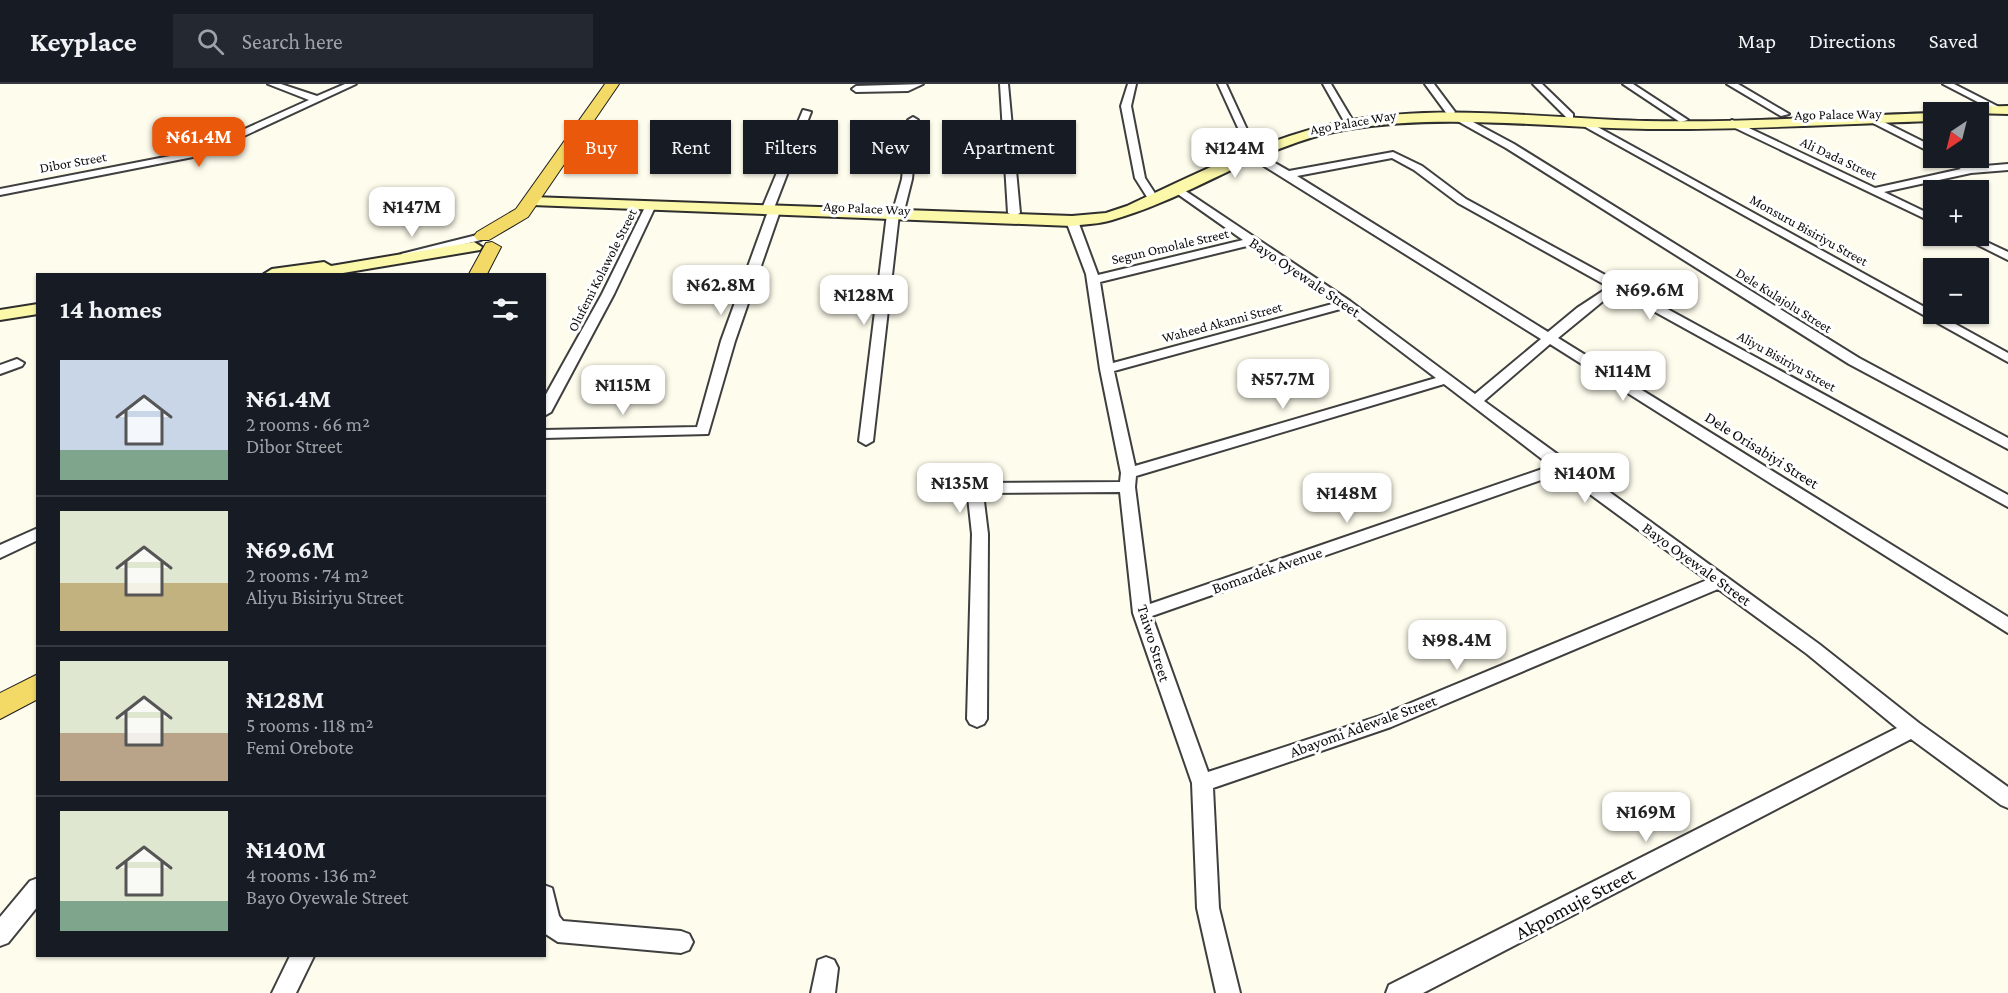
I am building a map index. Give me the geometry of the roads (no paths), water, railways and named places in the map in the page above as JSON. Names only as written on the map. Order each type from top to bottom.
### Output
[{"type":"main road","points":[[540,198],[612,84]]},
{"type":"main road","points":[[317,273],[482,252],[513,220],[540,198],[616,84]]},
{"type":"main road","points":[[1989,111],[2005,111]]},
{"type":"main road","points":[[1989,114],[2005,111]]},
{"type":"main road","name":"Ago Palace Way","points":[[540,198],[771,209],[1087,213],[1128,205],[1293,134],[1396,113],[1583,122],[1732,123],[1923,115]]},
{"type":"main road","name":"Ago Palace Way","points":[[896,212],[1072,221],[1115,215],[1177,190],[1251,151],[1294,138],[1348,126],[1453,114]]},
{"type":"main road","name":"Ago Palace Way","points":[[1648,122],[1784,114],[1923,115]]},
{"type":"main road","name":"Ago Palace Way","points":[[540,198],[771,209]]},
{"type":"main road","points":[[286,273],[354,268]]},
{"type":"main road","points":[[0,315],[36,309]]},
{"type":"main road","points":[[0,322],[36,317]]},
{"type":"main road","points":[[0,707],[36,686]]},
{"type":"street","points":[[272,84],[316,99]]},
{"type":"street","name":"Dibor Street","points":[[0,192],[199,153],[352,84]]},
{"type":"street","points":[[856,89],[908,88],[919,84]]},
{"type":"street","points":[[1004,84],[1014,213]]},
{"type":"street","points":[[1132,84],[1126,106],[1140,178],[1151,195]]},
{"type":"street","points":[[1222,84],[1251,151]]},
{"type":"street","points":[[1326,84],[1348,121]]},
{"type":"street","points":[[1429,84],[1453,114]]},
{"type":"street","name":"Monsuru Bisiriyu Street","points":[[1536,84],[1583,122],[2008,358]]},
{"type":"street","points":[[1627,84],[1683,120]]},
{"type":"street","points":[[1731,84],[1784,114]]},
{"type":"street","points":[[1947,84],[2005,111]]},
{"type":"street","points":[[546,434],[703,431],[728,341],[771,209],[806,112]]},
{"type":"street","name":"Dele Kulajolu Street","points":[[1453,114],[1510,146],[1854,362],[2008,444]]},
{"type":"street","points":[[1868,117],[1923,145]]},
{"type":"street","name":"Ali Dada Street","points":[[1732,123],[1923,215]]},
{"type":"street","name":"Dele Orisabiyi Street","points":[[1251,151],[1398,246],[1551,338],[2008,626]]},
{"type":"street","name":"Aliyu Bisiriyu Street","points":[[1289,174],[1393,155],[1418,168],[1462,201],[2008,502]]},
{"type":"street","points":[[1874,191],[1971,170],[2008,167]]},
{"type":"street","points":[[1967,168],[1971,170]]},
{"type":"street","points":[[866,441],[896,212],[908,174]]},
{"type":"street","name":"Bayo Oyewale Street","points":[[1177,190],[1346,304],[1563,467],[1813,649],[1912,729],[2008,799]]},
{"type":"street","name":"Olufemi Kolawole Street","points":[[546,408],[608,294],[651,205]]},
{"type":"street","name":"Taiwo Street","points":[[1072,221],[1084,244],[1095,279],[1107,369],[1128,480],[1142,613],[1202,783],[1208,908],[1228,993]]},
{"type":"street","name":"Segun Omolale Street","points":[[1095,279],[1253,242]]},
{"type":"street","points":[[1989,246],[2008,242]]},
{"type":"street","points":[[1987,246],[2008,256]]},
{"type":"street","points":[[1476,401],[1598,298],[1621,287]]},
{"type":"street","name":"Waheed Akanni Street","points":[[1107,369],[1346,304]]},
{"type":"street","points":[[0,370],[17,363]]},
{"type":"street","points":[[977,719],[980,534],[975,488],[1128,480],[1447,379]]},
{"type":"street","name":"Bomardek Avenue","points":[[1142,613],[1563,467]]},
{"type":"street","points":[[3,547],[36,534]]},
{"type":"street","name":"Abayomi Adewale Street","points":[[1202,783],[1384,722],[1721,581]]},
{"type":"street","name":"Akpomuje Street","points":[[1398,993],[1525,930],[1608,884],[1912,729]]},
{"type":"street","points":[[0,935],[36,890]]},
{"type":"street","points":[[546,908],[548,921],[558,931],[681,942]]},
{"type":"street","points":[[284,993],[302,957]]},
{"type":"street","points":[[823,993],[826,968]]}]
